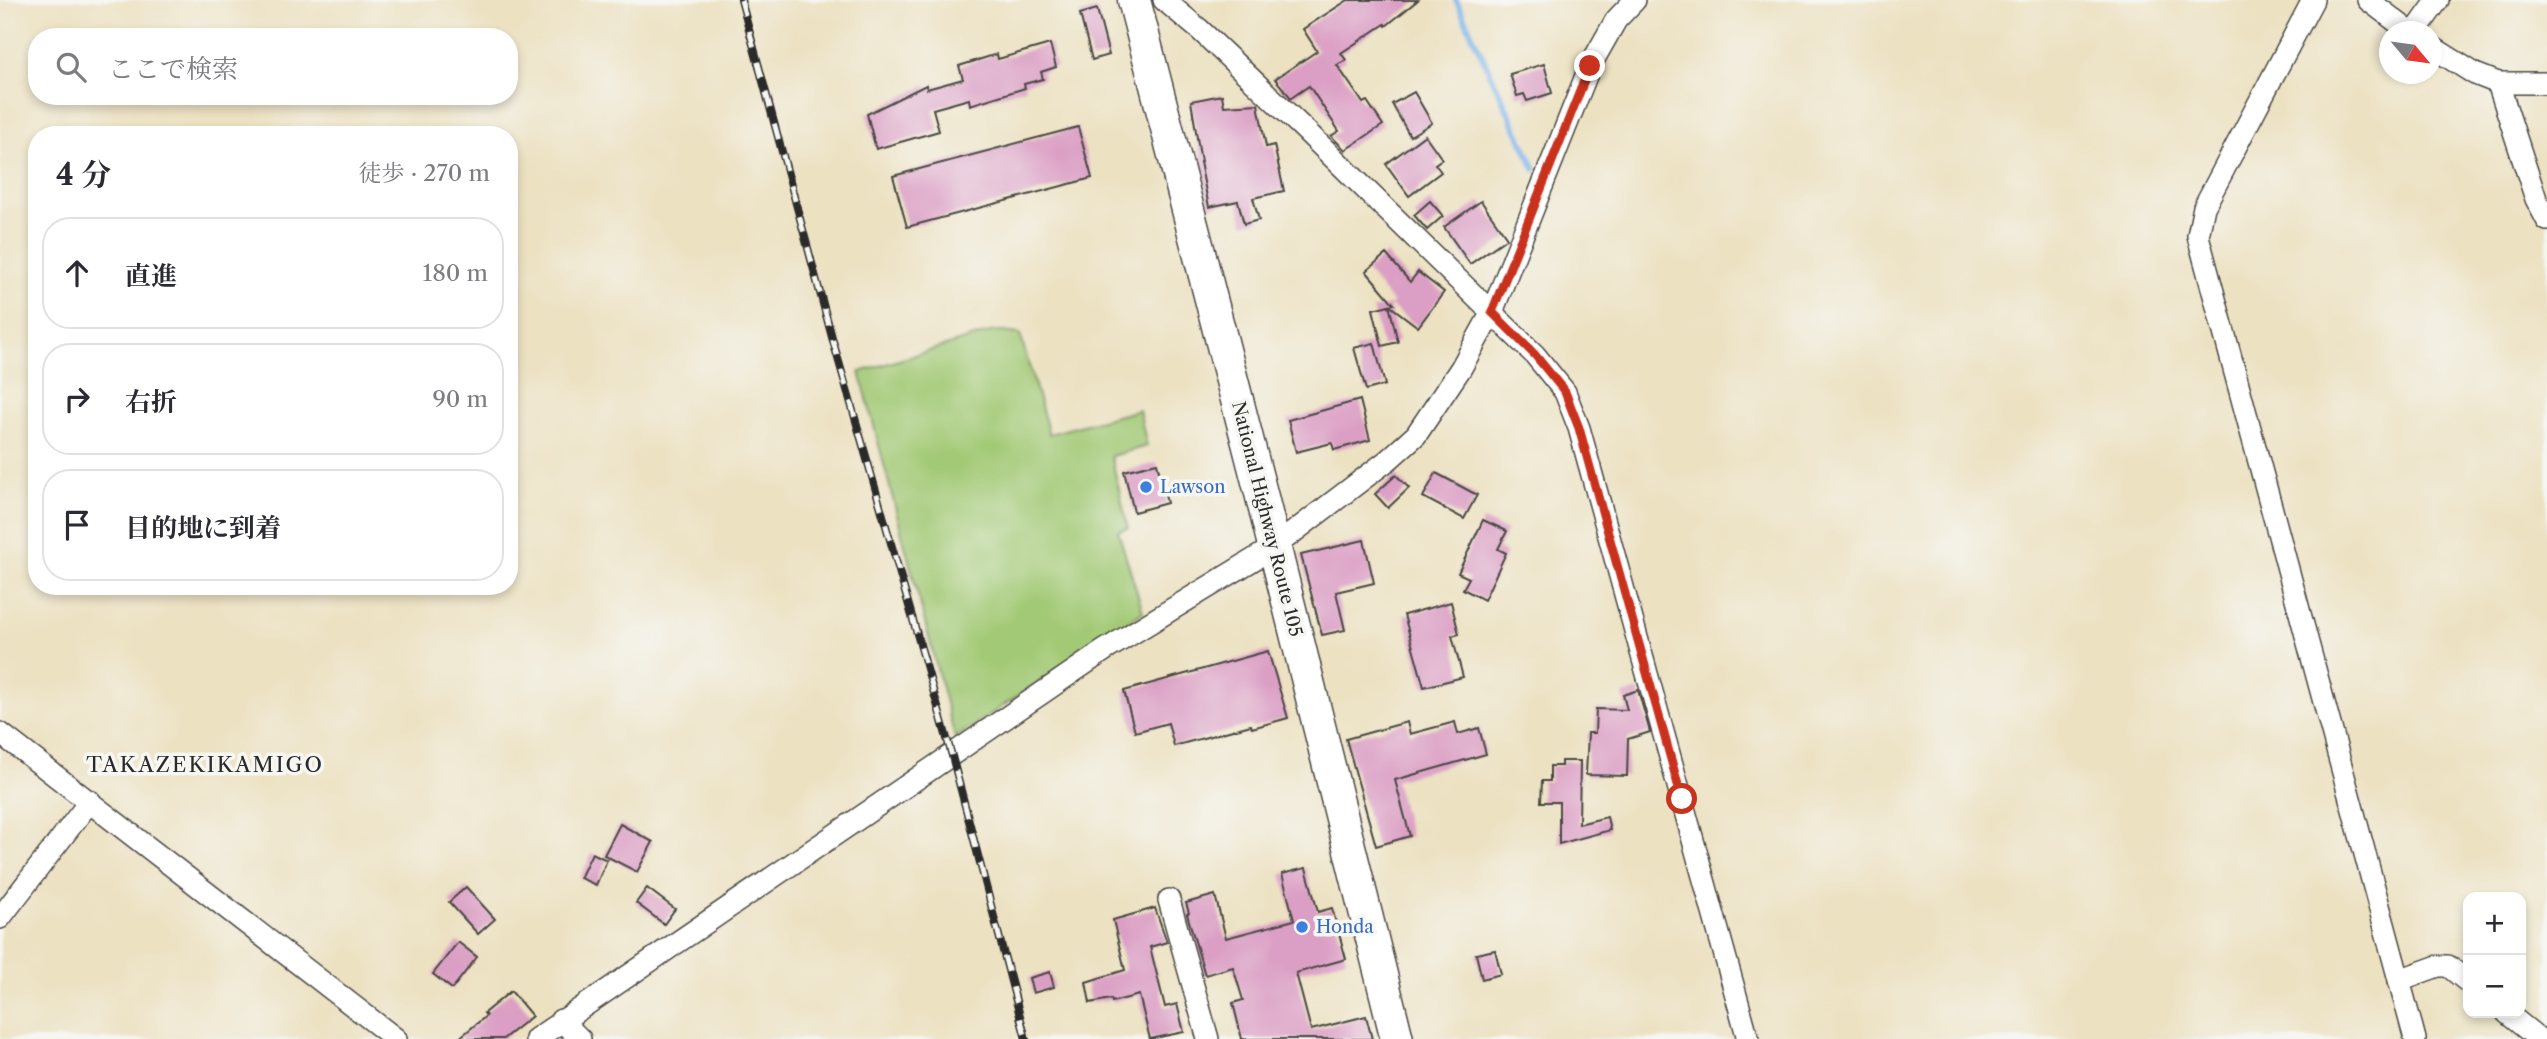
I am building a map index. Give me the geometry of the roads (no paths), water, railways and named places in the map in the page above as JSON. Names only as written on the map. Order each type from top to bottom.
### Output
[{"type":"highway","name":"National Highway Route 105","points":[[1134,0],[1397,1039]]},
{"type":"street","points":[[1164,0],[1286,111],[1492,312],[1535,355],[1565,392],[1579,428],[1748,1039]]},
{"type":"street","points":[[536,1039],[1105,650],[1274,547],[1388,460],[1416,435],[1461,368],[1492,312],[1590,66],[1616,20],[1635,0]]},
{"type":"street","points":[[2313,0],[2204,207],[2197,236],[2415,1039]]},
{"type":"street","points":[[2368,0],[2398,21]]},
{"type":"street","points":[[2422,21],[2438,0]]},
{"type":"street","points":[[2442,54],[2475,74],[2498,83],[2547,83]]},
{"type":"street","points":[[2498,83],[2536,200],[2547,220]]},
{"type":"street","points":[[0,733],[396,1039]]},
{"type":"street","points":[[0,918],[90,801]]},
{"type":"street","points":[[1169,900],[1208,1039]]},
{"type":"street","points":[[2399,981],[2438,966],[2448,966],[2463,978]]},
{"type":"street","points":[[2513,1018],[2539,1039]]},
{"type":"street","points":[[561,1020],[580,1039]]},
{"type":"waterway","points":[[1456,0],[1535,169]]},
{"type":"railway","points":[[741,0],[833,341],[952,756],[1026,1039]]},
{"type":"place","name":"Lawson","points":[[1146,487]]},
{"type":"place","name":"Honda","points":[[1302,927]]},
{"type":"district","name":"TAKAZEKIKAMIGO","points":[[205,764]]}]
